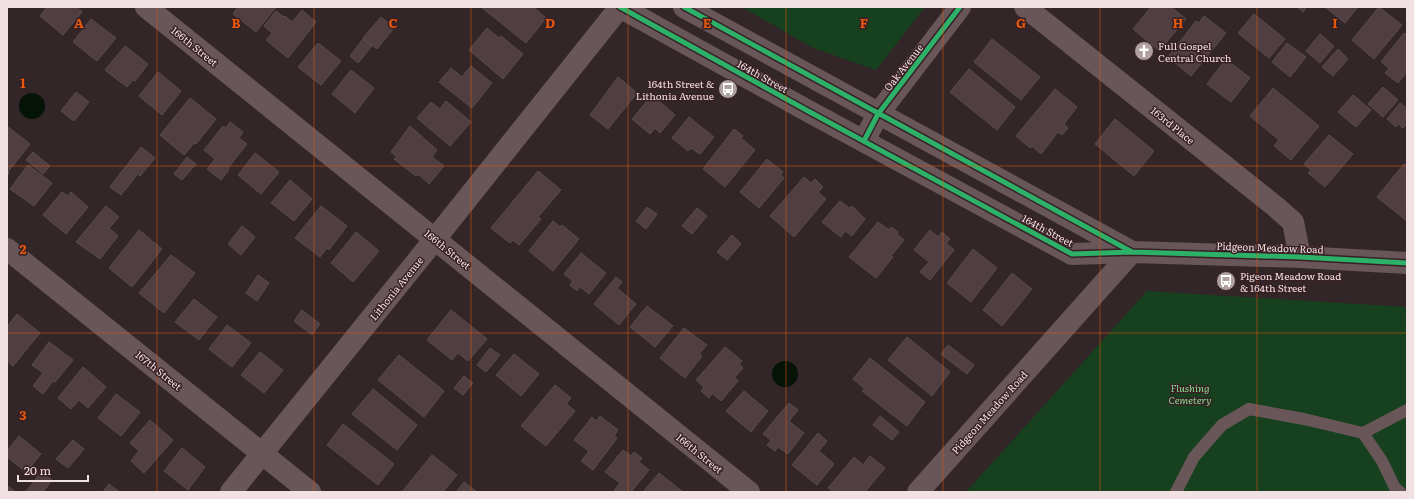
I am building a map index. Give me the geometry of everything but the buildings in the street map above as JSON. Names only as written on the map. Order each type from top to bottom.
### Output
[{"type":"street","name":"166th Street","points":[[146,7],[749,492]]},
{"type":"street","name":"Lithonia Avenue","points":[[231,492],[436,239],[620,7]]},
{"type":"street","name":"164th Street","points":[[620,7],[1072,254],[1132,252]]},
{"type":"street","name":"164th Street","points":[[684,7],[1132,252]]},
{"type":"street","name":"Oak Avenue","points":[[864,141],[878,114],[960,7]]},
{"type":"street","name":"163rd Place","points":[[1025,7],[1270,202],[1293,222],[1300,257]]},
{"type":"street","name":"167th Street","points":[[7,249],[310,492]]},
{"type":"street","name":"Pidgeon Meadow Road","points":[[918,492],[1132,252],[1300,257],[1407,263]]},
{"type":"lane","points":[[1176,492],[1194,457],[1222,426],[1249,409],[1304,419],[1363,433],[1407,410]]},
{"type":"lane","points":[[1363,433],[1382,461],[1395,488],[1400,492]]},
{"type":"green space","points":[[742,7],[925,7],[876,70],[813,48]]},
{"type":"green space","name":"Flushing Cemetery","points":[[1147,291],[1407,307],[1407,492],[966,492]]},
{"type":"shaded area","points":[[32,93],[41,97],[45,106],[41,115],[32,119],[23,115],[19,106],[23,97]]},
{"type":"shaded area","points":[[785,361],[794,365],[798,374],[794,383],[785,387],[776,383],[772,374],[776,365]]},
{"type":"cycle path","points":[[620,7],[1072,254],[1132,252],[1300,257],[1407,263]]},
{"type":"cycle path","points":[[684,7],[1132,252]]},
{"type":"cycle path","points":[[864,141],[878,114],[960,7]]},
{"type":"place","name":"Full Gospel Central Church","points":[[1144,51]]},
{"type":"place","name":"164th Street & Lithonia Avenue","points":[[728,89]]},
{"type":"place","name":"Pigeon Meadow Road & 164th Street","points":[[1226,281]]}]
